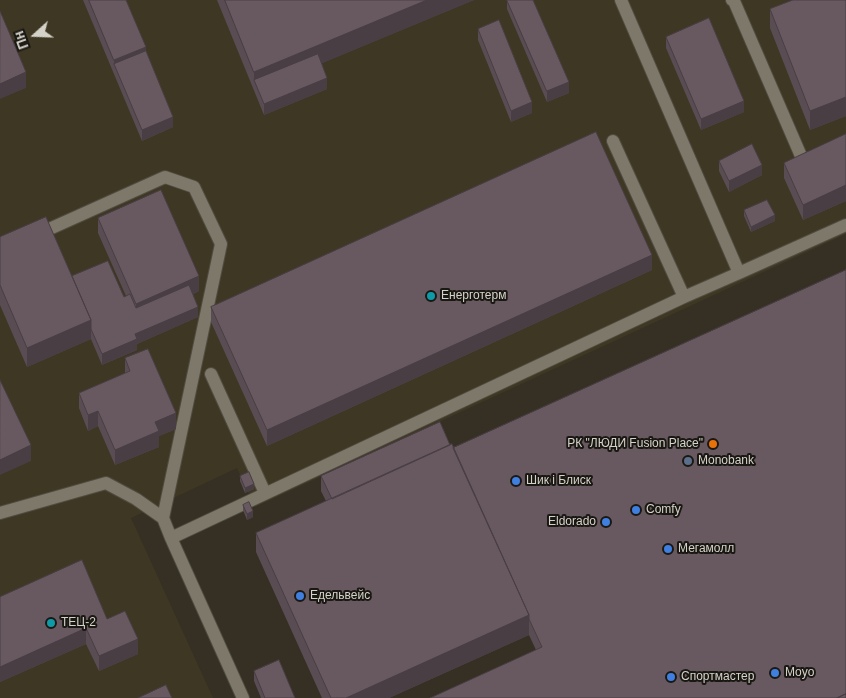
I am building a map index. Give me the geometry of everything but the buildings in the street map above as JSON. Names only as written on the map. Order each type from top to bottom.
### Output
[{"type":"lane","points":[[621,0],[739,273]]},
{"type":"lane","points":[[732,0],[801,156]]},
{"type":"lane","points":[[613,141],[684,297]]},
{"type":"lane","points":[[24,240],[165,177],[194,187],[221,244],[163,518]]},
{"type":"lane","points":[[171,538],[684,297],[846,224]]},
{"type":"lane","points":[[211,374],[265,493]]},
{"type":"lane","points":[[0,513],[106,483],[136,499],[163,518],[243,698]]},
{"type":"shaded area","points":[[0,0],[846,0],[846,234],[255,507],[237,468],[131,518],[213,698],[0,698]]},
{"type":"place","name":"Енерготерм","points":[[431,296]]},
{"type":"place","name":"РК \"ЛЮДИ Fusion Place\"","points":[[713,444]]},
{"type":"place","name":"Monobank","points":[[688,461]]},
{"type":"place","name":"Шик і Блиск","points":[[516,481]]},
{"type":"place","name":"Comfy","points":[[636,510]]},
{"type":"place","name":"Eldorado","points":[[606,522]]},
{"type":"place","name":"Мегамолл","points":[[668,549]]},
{"type":"place","name":"Едельвейс","points":[[300,596]]},
{"type":"place","name":"ТЕЦ-2","points":[[51,623]]},
{"type":"place","name":"Moyo","points":[[775,673]]},
{"type":"place","name":"Спортмастер","points":[[671,677]]}]
